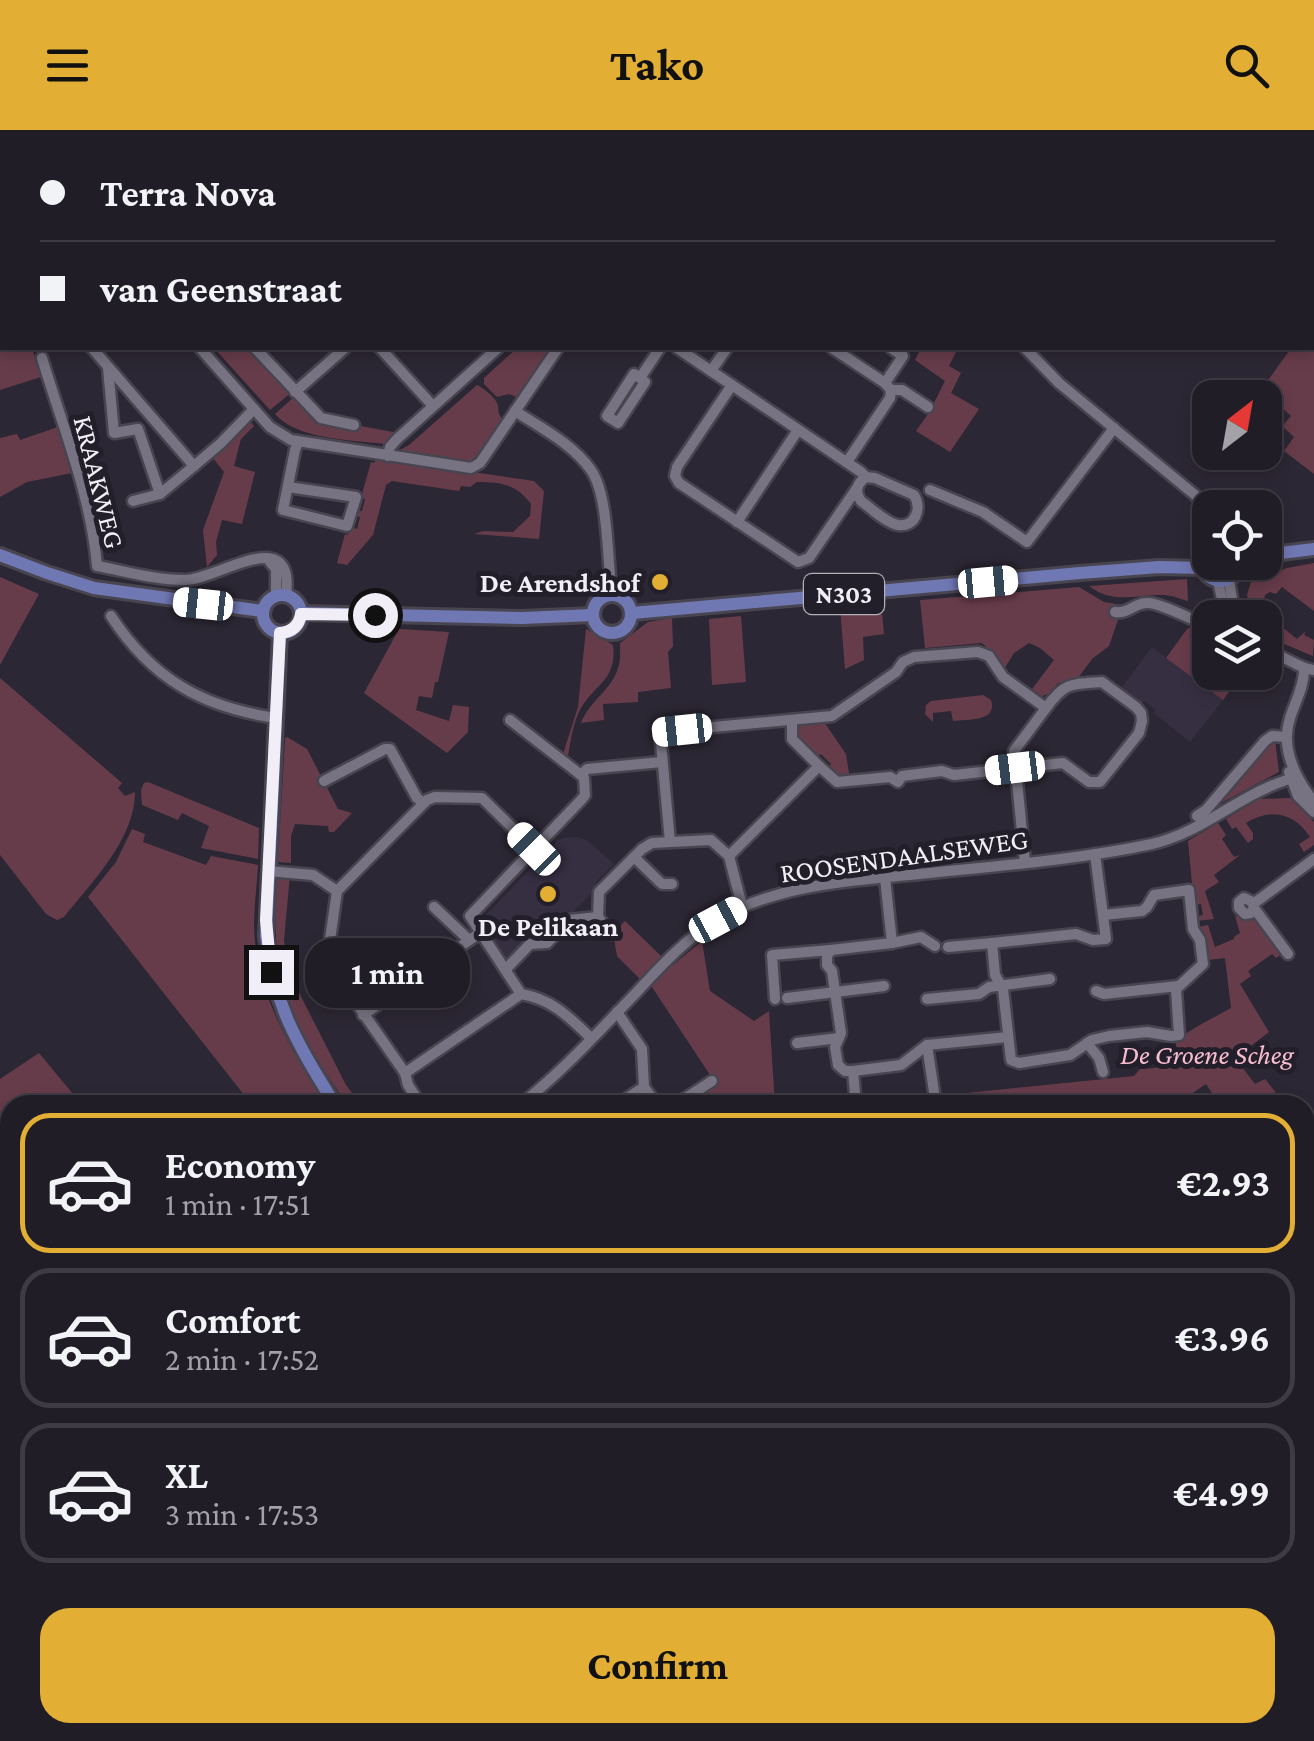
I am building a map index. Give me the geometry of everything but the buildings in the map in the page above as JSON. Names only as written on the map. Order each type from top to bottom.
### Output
[{"type":"main road","points":[[1282,554],[1314,549]]},
{"type":"main road","points":[[0,555],[94,588],[262,611]]},
{"type":"main road","name":"N303","points":[[301,614],[592,616],[602,631],[614,634],[629,625],[632,613],[1159,567],[1192,561]]},
{"type":"main road","points":[[592,616],[600,599],[612,594],[623,598],[632,613]]},
{"type":"main road","points":[[281,595],[296,602],[301,614],[292,630],[280,633],[266,626],[262,611],[270,598],[281,595]]},
{"type":"main road","points":[[280,633],[266,936],[276,991],[294,1036],[330,1095]]},
{"type":"street","points":[[94,350],[194,466]]},
{"type":"street","points":[[202,350],[277,432],[298,442],[475,468],[557,350]]},
{"type":"street","points":[[257,350],[321,418],[354,425]]},
{"type":"street","points":[[296,392],[342,350]]},
{"type":"street","points":[[382,350],[433,406]]},
{"type":"street","points":[[388,456],[393,443],[492,350]]},
{"type":"street","points":[[640,378],[659,350]]},
{"type":"street","points":[[680,350],[866,478],[875,478],[916,497],[920,508],[911,522],[902,526],[861,500],[858,488]]},
{"type":"street","points":[[712,371],[726,350]]},
{"type":"street","points":[[835,350],[928,407]]},
{"type":"street","points":[[847,462],[890,398],[888,386],[903,356],[893,350]]},
{"type":"street","points":[[1027,350],[1059,383],[1192,493]]},
{"type":"street","name":"KRAAKWEG","points":[[42,358],[79,479],[97,566],[190,580],[256,558],[275,559],[284,565],[287,579],[281,595]]},
{"type":"street","points":[[108,368],[114,433],[138,429],[160,494]]},
{"type":"street","points":[[634,374],[640,378],[645,382],[618,423],[606,416],[634,374]]},
{"type":"street","points":[[732,385],[674,474],[679,483],[802,562],[809,558],[866,478]]},
{"type":"street","points":[[133,501],[160,494],[221,443],[254,409]]},
{"type":"street","points":[[515,411],[562,443],[592,471],[602,504],[612,594]]},
{"type":"street","points":[[930,490],[983,512],[1026,542],[1114,428]]},
{"type":"street","points":[[737,522],[798,430]]},
{"type":"street","points":[[288,487],[356,497],[348,526],[283,510],[288,487],[298,442]]},
{"type":"street","points":[[1224,580],[1225,600]]},
{"type":"street","points":[[1224,580],[1230,600]]},
{"type":"street","points":[[1116,612],[1152,604],[1192,620]]},
{"type":"street","points":[[111,616],[136,651],[172,682],[238,711],[276,718]]},
{"type":"street","points":[[670,842],[660,732],[832,716],[914,657],[978,652],[989,656],[1003,677],[1046,708]]},
{"type":"street","points":[[1282,655],[1311,670],[1304,678],[1288,722],[1286,742],[1298,796],[1314,812]]},
{"type":"street","points":[[792,720],[792,739],[833,780],[840,782],[890,778],[898,782],[902,776],[942,771],[954,774],[1015,768],[1062,763],[1089,782],[1100,782],[1141,727],[1141,713],[1102,682],[1068,686],[1056,694],[1014,751],[1015,768],[1026,862]]},
{"type":"street","points":[[510,720],[584,778],[584,797],[470,916],[522,994]]},
{"type":"street","points":[[1196,816],[1206,810],[1265,740],[1272,736],[1286,742]]},
{"type":"street","points":[[324,780],[390,749],[424,804]]},
{"type":"street","points":[[581,776],[587,769],[662,762]]},
{"type":"street","points":[[729,856],[818,766]]},
{"type":"street","points":[[1294,778],[1314,802]]},
{"type":"street","name":"ROOSENDAALSEWEG","points":[[532,1095],[667,960],[696,935],[742,906],[803,887],[1095,854],[1170,839],[1276,782],[1294,778]]},
{"type":"street","points":[[414,1095],[404,1073],[327,961],[337,890],[432,797],[484,800],[534,849]]},
{"type":"street","points":[[610,934],[598,917],[599,892],[646,846],[712,840],[729,856],[742,906]]},
{"type":"street","points":[[948,947],[1076,934],[1106,939],[1095,854]]},
{"type":"street","points":[[634,857],[662,884],[672,884]]},
{"type":"street","points":[[1288,954],[1254,906],[1314,859]]},
{"type":"street","points":[[268,871],[308,874],[337,890]]},
{"type":"street","points":[[885,878],[892,943]]},
{"type":"street","points":[[1096,991],[1104,994],[1178,986],[1203,964],[1188,890],[1154,895],[1142,910],[1103,914]]},
{"type":"street","points":[[434,907],[468,940]]},
{"type":"street","points":[[506,969],[530,944],[547,943],[570,920],[598,917]]},
{"type":"street","points":[[363,1015],[481,932]]},
{"type":"street","points":[[884,986],[781,999],[772,956],[921,937],[935,946]]},
{"type":"street","points":[[992,943],[1012,1060],[1019,1063],[1070,1056],[1100,1037],[1147,1032],[1179,1034],[1178,986]]},
{"type":"street","points":[[831,950],[827,965],[832,971],[841,1033],[835,1047],[838,1065],[845,1071],[901,1066],[927,1045],[1008,1036]]},
{"type":"street","points":[[927,999],[979,994],[989,987],[1050,979]]},
{"type":"street","points":[[404,1073],[522,994],[555,1005],[591,1038]]},
{"type":"street","points":[[617,1012],[642,1049],[644,1087],[650,1095]]},
{"type":"street","points":[[797,1043],[839,1038]]},
{"type":"street","points":[[1087,1043],[1099,1058],[1103,1072]]},
{"type":"street","points":[[927,1045],[934,1095]]},
{"type":"street","points":[[853,1071],[855,1095]]},
{"type":"street","points":[[690,1095],[712,1080]]},
{"type":"street","points":[[632,1095],[644,1087]]},
{"type":"shaded area","points":[[1152,647],[1192,677],[1192,690],[1210,690],[1223,700],[1190,742],[1154,713],[1156,710],[1122,687]]},
{"type":"shaded area","name":"De Pelikaan","points":[[564,838],[587,840],[614,864],[597,881],[597,888],[546,939],[505,957],[480,921]]},
{"type":"green space","points":[[0,350],[33,350],[41,377],[0,390]]},
{"type":"green space","points":[[216,350],[253,350],[292,392],[270,410]]},
{"type":"green space","points":[[515,350],[552,350],[519,398],[509,394],[497,397],[484,384],[484,378]]},
{"type":"green space","points":[[920,350],[957,350],[949,366],[961,373],[951,393],[979,409],[950,452],[916,431],[945,381],[915,360]]},
{"type":"green space","points":[[1288,350],[1314,350],[1314,474],[1284,451],[1294,437],[1282,426],[1291,416],[1282,408],[1282,380],[1268,380]]},
{"type":"green space","points":[[477,385],[496,400],[504,420],[473,463],[400,454],[398,451]]},
{"type":"green space","points":[[295,396],[319,421],[396,435],[385,444],[326,437],[297,429],[275,414]]},
{"type":"green space","points":[[248,419],[254,426],[241,439],[234,466],[255,472],[242,524],[222,520],[217,555],[207,567],[203,530],[224,472],[212,457]]},
{"type":"green space","points":[[58,427],[72,473],[27,482],[0,497],[0,438],[17,434],[20,440]]},
{"type":"green space","points":[[377,458],[534,481],[544,491],[539,539],[474,534],[513,532],[530,516],[531,504],[507,486],[477,482],[470,487],[461,486],[459,491],[392,481],[386,485],[373,535],[347,565],[337,563],[345,534],[351,527],[357,529],[360,517],[354,515],[355,510],[362,511],[365,499],[359,494],[371,462]]},
{"type":"green space","points":[[1314,563],[1314,611],[1282,587],[1276,594],[1265,595],[1264,600],[1248,600],[1251,582],[1282,580],[1282,570]]},
{"type":"green space","points":[[0,577],[39,594],[0,665]]},
{"type":"green space","points":[[1187,579],[1188,601],[1163,595],[1116,597],[1089,586]]},
{"type":"green space","points":[[1079,587],[1104,602],[1127,606],[1113,615],[1119,617],[1109,646],[1092,659],[1078,678],[1058,683],[1048,694],[1042,696],[1032,689],[1054,660],[1029,643],[1014,653],[1004,669],[982,643],[925,648],[920,600]]},
{"type":"green space","points":[[881,603],[884,634],[863,637],[864,660],[845,669],[840,607]]},
{"type":"green space","points":[[741,616],[746,682],[712,685],[709,619]]},
{"type":"green space","points":[[672,618],[673,646],[668,652],[671,688],[638,692],[638,702],[603,704],[604,720],[581,723],[615,676],[620,643],[648,622]]},
{"type":"green space","points":[[1192,626],[1192,677],[1166,658]]},
{"type":"green space","points":[[1282,627],[1297,639],[1306,631],[1304,635],[1314,640],[1313,656],[1282,643]]},
{"type":"green space","points":[[399,629],[449,632],[432,698],[419,696],[416,710],[449,721],[453,705],[469,707],[468,732],[447,753],[364,693]]},
{"type":"green space","points":[[586,629],[613,645],[613,657],[607,676],[578,714],[567,761],[562,757],[578,707]]},
{"type":"green space","points":[[0,678],[122,783],[118,788],[125,796],[135,792],[120,843],[87,889],[57,920],[46,914],[0,855]]},
{"type":"green space","points":[[1209,690],[1230,690],[1223,700]]},
{"type":"green space","points":[[983,695],[991,700],[992,707],[980,718],[953,721],[951,711],[933,713],[933,722],[925,714],[931,701]]},
{"type":"green space","points":[[824,722],[846,754],[849,773],[842,779],[827,769],[831,764],[821,754],[816,758],[797,739],[798,726]]},
{"type":"green space","points":[[287,737],[307,749],[338,809],[352,813],[334,832],[329,832],[328,826],[295,824],[291,863],[278,862]]},
{"type":"green space","points":[[1275,740],[1279,772],[1219,804],[1221,796],[1266,743]]},
{"type":"green space","points":[[148,782],[259,828],[258,859],[201,848],[209,826],[182,813],[178,820],[142,805],[141,790]]},
{"type":"green space","points":[[1290,798],[1314,822],[1314,845],[1304,852],[1299,844],[1310,837],[1289,818],[1264,815],[1246,823],[1253,833],[1248,843],[1226,819],[1259,799]]},
{"type":"green space","points":[[1218,823],[1226,835],[1222,839],[1234,857],[1240,855],[1214,875],[1219,882],[1205,891],[1214,919],[1196,921],[1195,917],[1203,915],[1201,904],[1194,905],[1188,841]]},
{"type":"green space","points":[[132,829],[145,834],[143,842],[206,865],[211,856],[258,865],[254,927],[261,975],[288,1042],[320,1095],[244,1095],[88,897],[116,862]]},
{"type":"green space","points":[[290,875],[284,940],[288,971],[354,1095],[341,1095],[289,1006],[276,933],[276,876]]},
{"type":"green space","name":"De Groene Scheg","points":[[1235,916],[1255,917],[1281,955],[1276,958],[1272,954],[1248,971],[1251,976],[1240,984],[1269,1032],[1235,1058],[1255,1084],[1265,1079],[1278,1095],[1213,1095],[1206,1084],[1190,1095],[947,1095],[1134,1076],[1140,1069],[1175,1062],[1176,1041],[1231,1008],[1225,958],[1208,960],[1205,937],[1198,927],[1208,925],[1215,947],[1240,933]]},
{"type":"green space","points":[[625,921],[662,957],[640,979],[617,956],[613,933]]},
{"type":"green space","points":[[702,941],[710,991],[754,1021],[769,1011],[774,1095],[694,1095],[714,1081],[650,984]]},
{"type":"green space","points":[[39,1053],[74,1095],[0,1095],[0,1079]]},
{"type":"place","name":"De Arendshof","points":[[660,582]]},
{"type":"place","name":"De Pelikaan","points":[[548,894]]},
{"type":"route","points":[[271,972],[266,920],[280,633],[292,630],[301,614],[375,615]]}]
